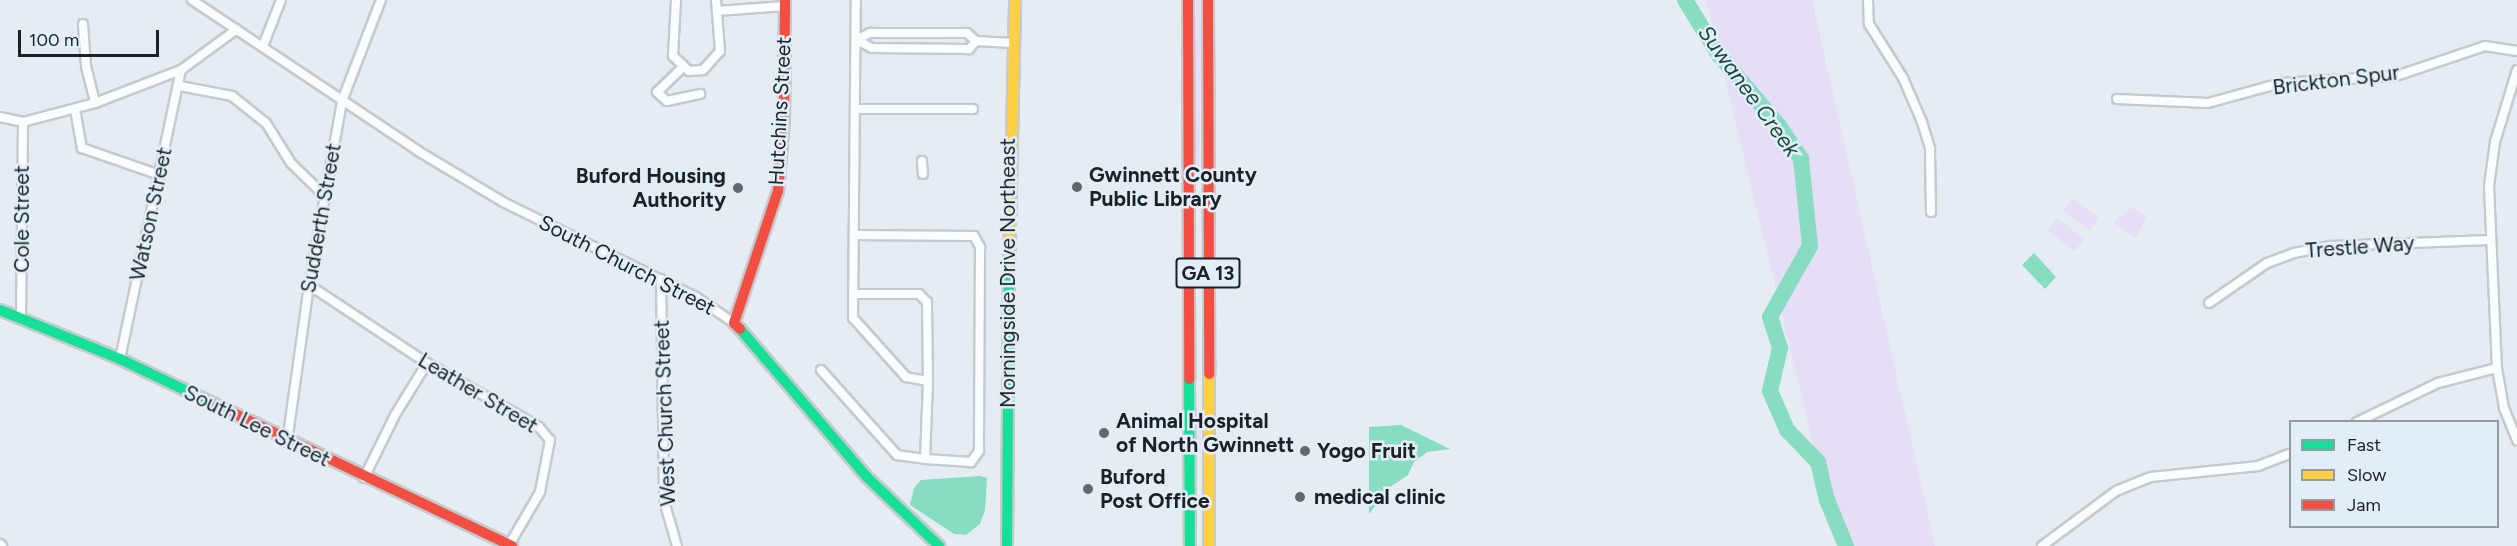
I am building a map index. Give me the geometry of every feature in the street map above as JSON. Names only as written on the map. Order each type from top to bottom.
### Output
[{"type":"street","name":"South Church Street","points":[[192,0],[342,101],[505,202],[661,279],[734,323],[867,477],[939,546]]},
{"type":"street","points":[[263,46],[281,0]]},
{"type":"street","name":"Sudderth Street","points":[[287,442],[309,285],[342,101],[381,0]]},
{"type":"street","points":[[676,0],[671,39],[673,56],[689,71],[703,70],[720,51],[716,0]]},
{"type":"street","points":[[856,0],[856,235],[853,318],[906,377],[928,381]]},
{"type":"street","name":"Morningside Drive Northeast","points":[[1007,546],[1012,43],[1015,0]]},
{"type":"street","name":"GA 13","points":[[1188,0],[1190,546]]},
{"type":"street","name":"GA 13","points":[[1208,0],[1209,546]]},
{"type":"street","points":[[1868,0],[1869,24],[1903,78],[1922,122],[1930,149],[1931,212]]},
{"type":"street","points":[[717,12],[785,3]]},
{"type":"street","name":"Hutchins Street","points":[[734,323],[778,191],[784,118],[785,3]]},
{"type":"street","points":[[83,24],[86,66],[95,103]]},
{"type":"street","points":[[0,117],[23,122],[95,103],[181,70],[237,29]]},
{"type":"street","points":[[856,40],[870,33],[967,33],[976,41],[1012,43]]},
{"type":"street","points":[[921,33],[922,49]]},
{"type":"street","points":[[856,40],[872,48],[922,49],[969,49],[976,41]]},
{"type":"street","name":"Brickton Spur","points":[[2117,99],[2208,103],[2281,83],[2396,76],[2485,46],[2517,51]]},
{"type":"street","points":[[683,67],[657,92],[666,101],[700,94]]},
{"type":"street","name":"Watson Street","points":[[120,358],[180,86],[181,70]]},
{"type":"street","points":[[2517,70],[2496,142],[2489,186],[2497,368],[2504,408],[2517,441]]},
{"type":"street","points":[[180,86],[232,96],[266,123],[291,163],[324,195]]},
{"type":"street","points":[[75,109],[82,148],[160,175]]},
{"type":"street","points":[[857,110],[973,109]]},
{"type":"street","name":"Cole Street","points":[[21,316],[23,122]]},
{"type":"street","points":[[922,161],[923,174]]},
{"type":"street","points":[[821,370],[897,454],[925,459],[971,462],[979,452],[980,247],[974,236],[856,235]]},
{"type":"street","name":"Trestle Way","points":[[2209,303],[2267,263],[2294,253],[2331,246],[2490,240]]},
{"type":"street","name":"West Church Street","points":[[661,279],[664,501],[677,546]]},
{"type":"street","name":"Leather Street","points":[[309,285],[427,363],[539,427],[550,440],[540,492],[510,545]]},
{"type":"street","points":[[854,294],[919,294],[927,302],[928,381],[925,459]]},
{"type":"street","name":"South Lee Street","points":[[0,310],[21,316],[120,358],[287,442],[510,545]]},
{"type":"street","points":[[364,478],[394,415],[427,363]]},
{"type":"street","points":[[2361,420],[2438,383],[2497,368]]},
{"type":"street","points":[[2042,546],[2116,491],[2151,477],[2258,466],[2289,454]]},
{"type":"shaded area","points":[[1196,0],[1202,0],[1199,180],[1195,153]]},
{"type":"shaded area","points":[[1706,0],[1812,0],[1935,546],[1838,546]]},
{"type":"shaded area","points":[[2073,198],[2099,218],[2090,231],[2063,210]]},
{"type":"shaded area","points":[[2133,207],[2146,217],[2136,238],[2113,222]]},
{"type":"shaded area","points":[[2057,218],[2084,239],[2075,251],[2048,231]]},
{"type":"shaded area","points":[[2034,253],[2056,277],[2045,289],[2022,265]]},
{"type":"shaded area","points":[[1195,404],[1201,433],[1201,460],[1195,428]]},
{"type":"shaded area","points":[[1401,425],[1450,449],[1427,452],[1414,462],[1408,475],[1390,487],[1369,514],[1369,427]]},
{"type":"shaded area","points":[[980,476],[987,478],[985,510],[980,524],[966,535],[954,534],[910,505],[914,488],[921,480]]},
{"type":"waterway","name":"Suwanee Creek","points":[[1685,0],[1719,55],[1779,126],[1801,159],[1810,246],[1770,317],[1780,348],[1770,391],[1787,430],[1818,462],[1827,500],[1846,546]]},
{"type":"traffic: fast","points":[[1007,546],[1009,270]]},
{"type":"traffic: fast","points":[[0,310],[120,359],[208,401]]},
{"type":"traffic: fast","points":[[740,329],[867,477],[939,546]]},
{"type":"traffic: fast","points":[[1189,379],[1190,546]]},
{"type":"traffic: slow","points":[[1009,270],[1015,0]]},
{"type":"traffic: slow","points":[[1209,374],[1209,546]]},
{"type":"traffic: jam","points":[[740,329],[734,323],[778,191],[784,118],[785,0]]},
{"type":"traffic: jam","points":[[1188,0],[1189,379]]},
{"type":"traffic: jam","points":[[1208,0],[1209,374]]},
{"type":"traffic: jam","points":[[208,401],[512,546]]},
{"type":"place","name":"Gwinnett County Public Library","points":[[1077,187]]},
{"type":"place","name":"Buford Housing Authority","points":[[738,188]]},
{"type":"place","name":"Animal Hospital of North Gwinnett","points":[[1104,433]]},
{"type":"place","name":"Yogo Fruit","points":[[1305,451]]},
{"type":"place","name":"Buford Post Office","points":[[1088,489]]},
{"type":"place","name":"medical clinic","points":[[1300,497]]}]
